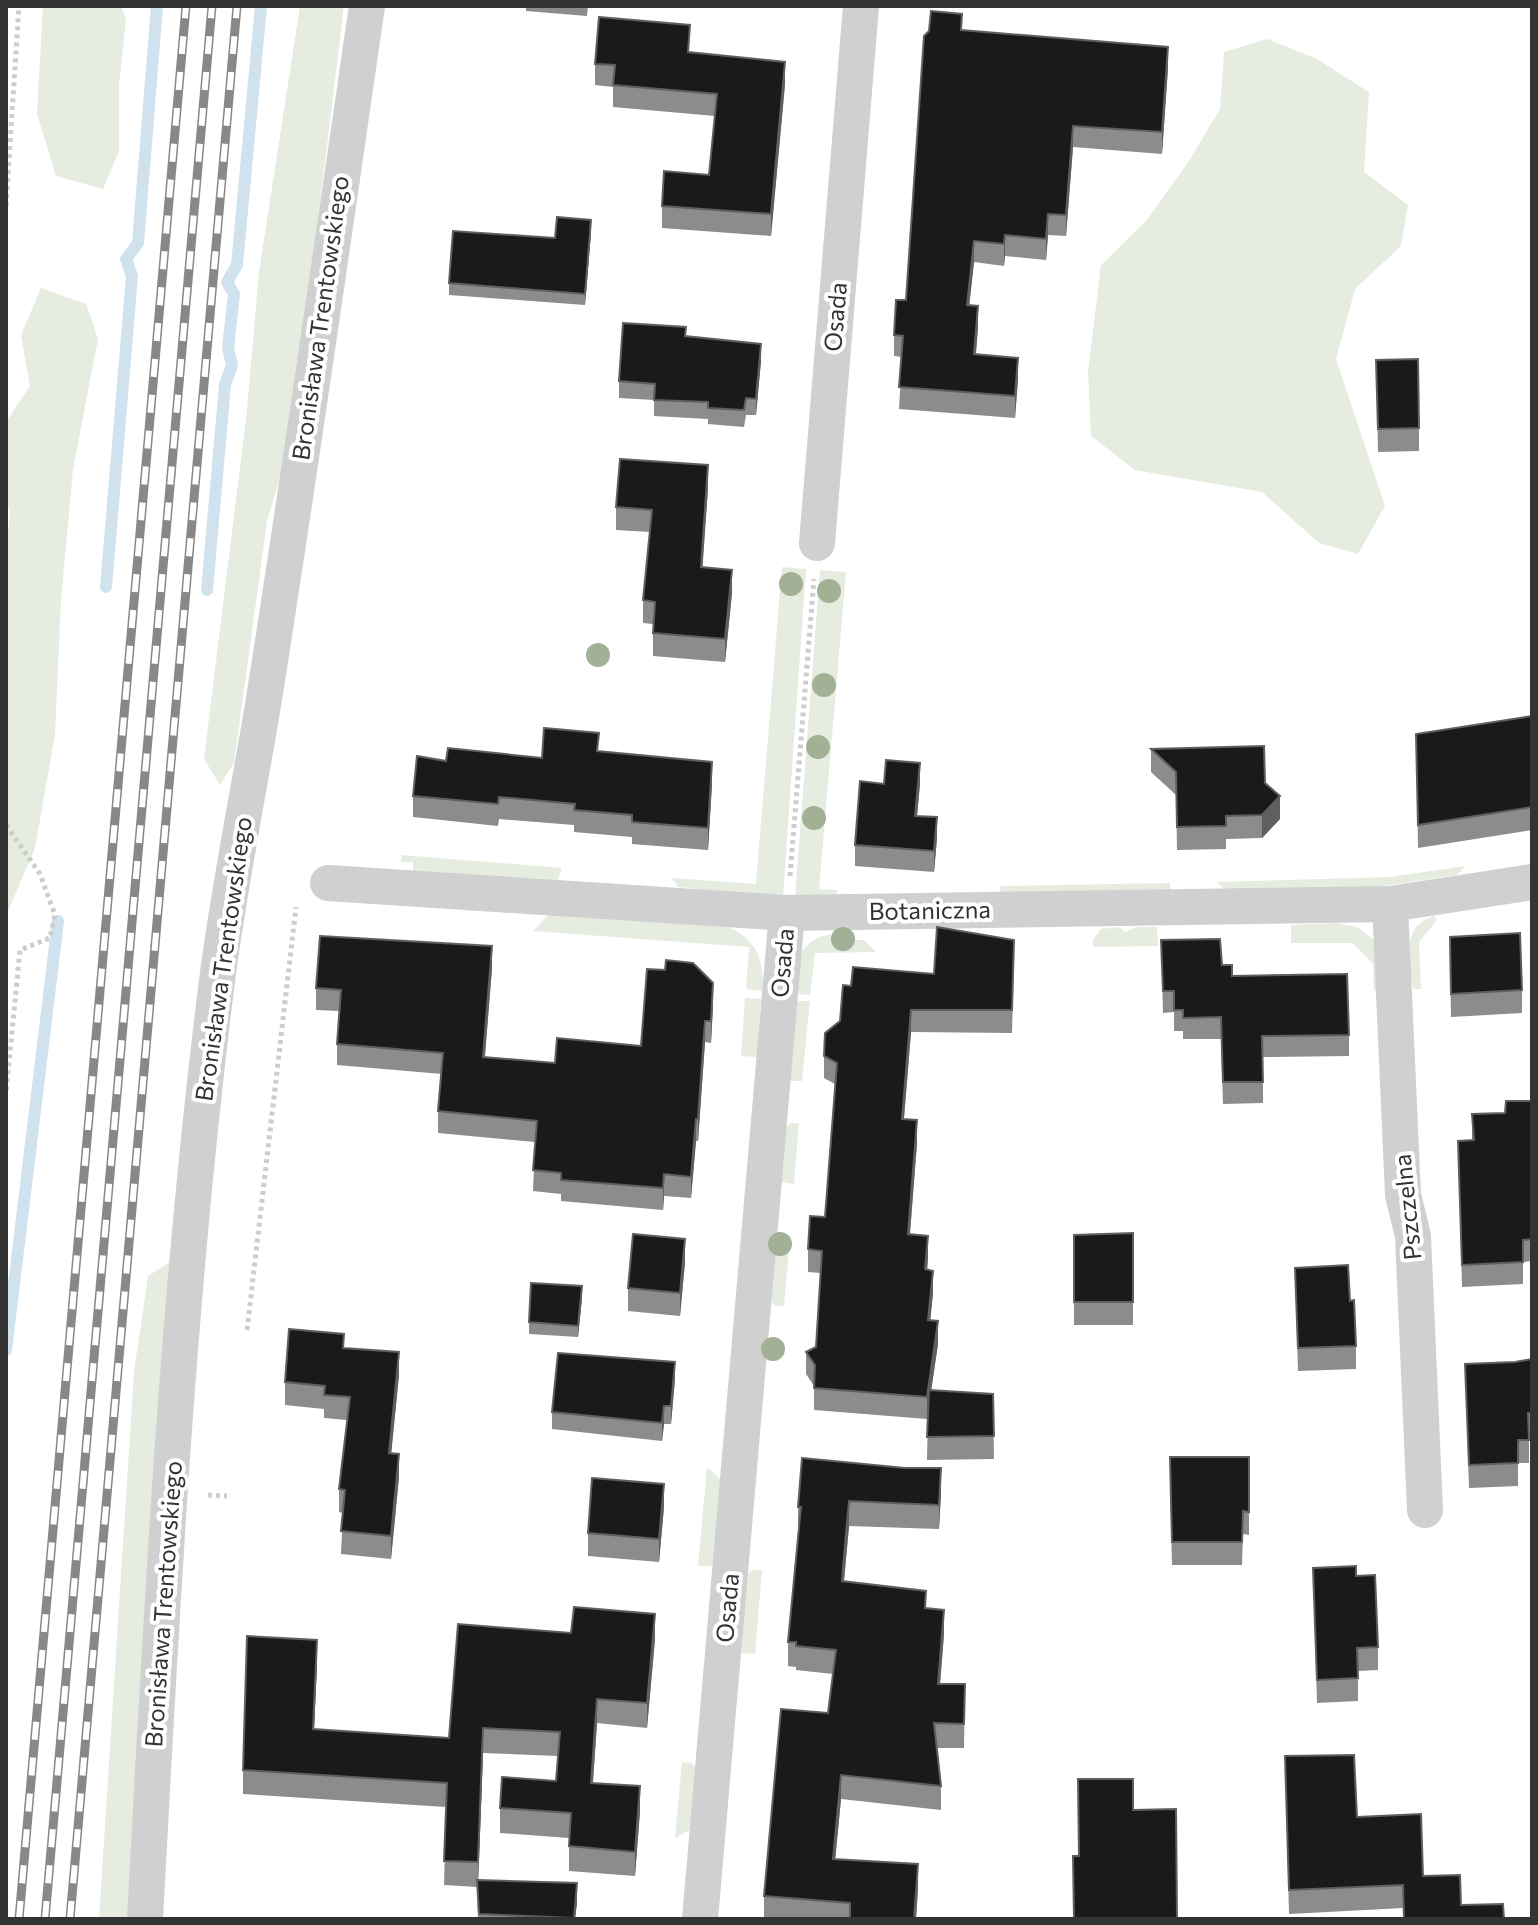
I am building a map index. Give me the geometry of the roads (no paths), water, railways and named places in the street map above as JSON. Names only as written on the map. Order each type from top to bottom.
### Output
[{"type":"street","name":"Bronisława Trentowskiego","points":[[145,1919],[160,1639],[184,1310],[218,973],[262,710],[367,6]]},
{"type":"street","name":"Osada","points":[[817,543],[861,6]]},
{"type":"street","name":"Botaniczna","points":[[328,883],[787,913],[1390,904],[1532,882]]},
{"type":"street","name":"Pszczelna","points":[[1390,904],[1403,1195],[1413,1236],[1425,1510]]},
{"type":"street","name":"Osada","points":[[700,1919],[787,913]]},
{"type":"waterway","points":[[106,587],[132,276],[126,259],[138,243],[157,6]]},
{"type":"waterway","points":[[207,590],[225,385],[232,365],[228,348],[234,294],[227,282],[237,265],[261,6]]},
{"type":"waterway","points":[[6,1350],[58,921]]},
{"type":"railway","points":[[19,1919],[186,6]]},
{"type":"railway","points":[[45,1919],[212,6]]},
{"type":"railway","points":[[70,1919],[237,6]]}]
